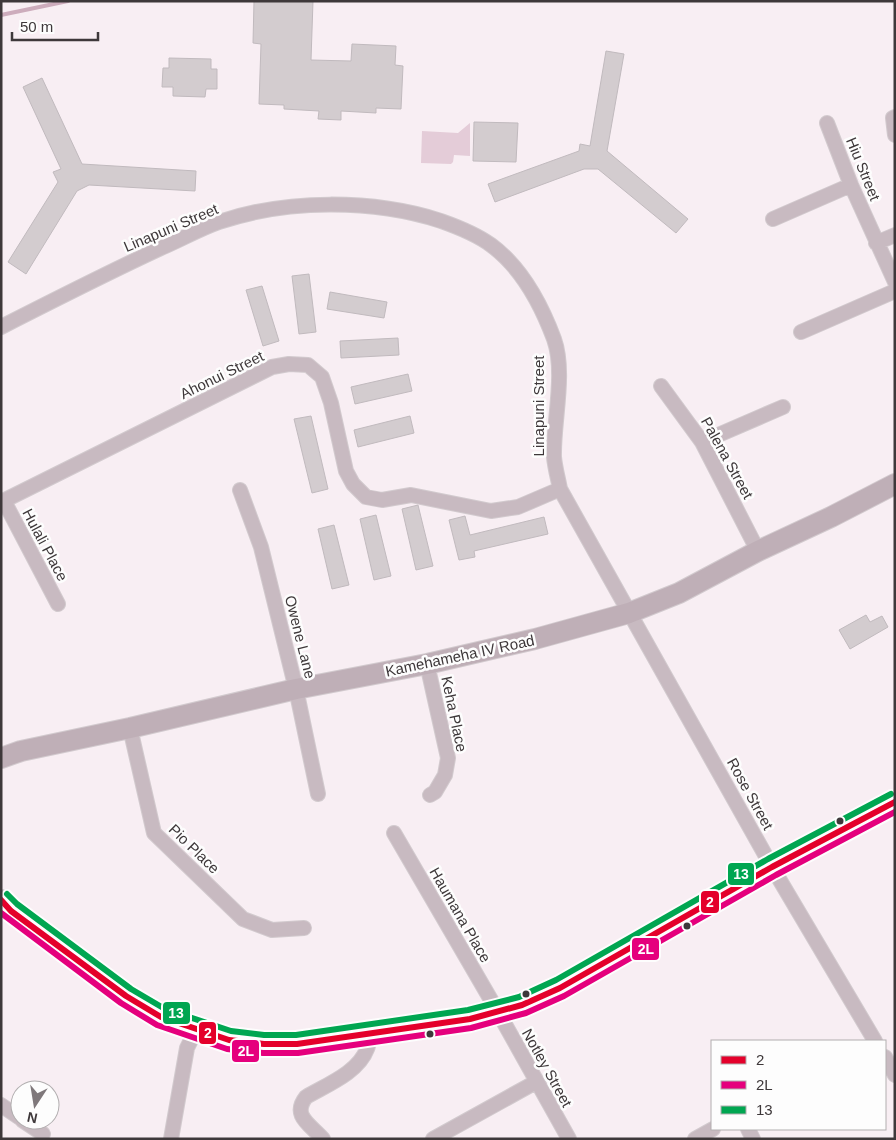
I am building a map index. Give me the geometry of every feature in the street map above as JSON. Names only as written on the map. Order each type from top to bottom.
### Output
[{"type":"main road","name":"Kamehameha IV Road","points":[[1,758],[296,689],[427,664],[535,639],[630,613],[679,593],[758,550],[831,517],[895,484]]},
{"type":"main road","points":[[1,900],[12,912],[126,996],[161,1018],[229,1040],[264,1044],[297,1044],[470,1019],[522,1005],[560,988],[772,867],[895,802]]},
{"type":"street","points":[[895,117],[893,118],[893,134],[895,135]]},
{"type":"street","name":"Hiu Street","points":[[828,123],[851,185],[895,282]]},
{"type":"street","points":[[773,218],[851,185]]},
{"type":"street","name":"Linapuni Street","points":[[1,328],[136,260],[219,222],[275,209],[317,204],[369,206],[404,211],[462,228],[489,243],[520,274],[536,298],[554,341],[558,364],[554,458],[560,488],[630,613]]},
{"type":"street","points":[[876,242],[895,235]]},
{"type":"street","points":[[801,332],[895,291]]},
{"type":"street","name":"Ahonui Street","points":[[2,501],[272,367],[289,364],[308,365],[322,377],[331,403],[346,471],[352,484],[366,497],[382,500],[411,495],[491,511],[518,507],[560,488]]},
{"type":"street","name":"Palena Street","points":[[661,386],[702,442],[758,550]]},
{"type":"street","points":[[702,442],[783,407]]},
{"type":"street","name":"Owene Lane","points":[[240,490],[261,547],[296,689],[318,794]]},
{"type":"street","name":"Hulali Place","points":[[2,501],[58,604]]},
{"type":"street","name":"Rose Street","points":[[630,613],[871,1040]]},
{"type":"street","name":"Keha Place","points":[[427,664],[448,758],[445,775],[430,795]]},
{"type":"street","name":"Pio Place","points":[[130,728],[154,833],[243,919],[272,930],[304,928]]},
{"type":"street","name":"Haumana Place","points":[[394,833],[498,1012]]},
{"type":"street","name":"Notley Street","points":[[498,1012],[568,1139]]},
{"type":"street","points":[[170,1139],[187,1048],[196,1030]]},
{"type":"street","points":[[322,1139],[300,1115],[302,1102],[306,1097],[348,1072],[356,1065],[367,1049],[370,1033]]},
{"type":"street","points":[[886,1059],[895,1074]]},
{"type":"street","points":[[433,1139],[536,1082]]},
{"type":"street","points":[[36,1130],[42,1134]]},
{"type":"street","points":[[695,1139],[711,1130]]},
{"type":"shaded area","points":[[470,123],[470,156],[454,155],[451,164],[421,163],[422,131],[458,133]]},
{"type":"building","points":[[254,1],[313,1],[311,60],[351,61],[352,44],[396,46],[395,65],[403,66],[401,109],[376,108],[376,113],[341,111],[341,120],[318,119],[319,111],[284,109],[284,105],[259,104],[261,44],[253,43]]},
{"type":"building","points":[[606,51],[624,54],[607,151],[688,219],[676,233],[598,169],[584,169],[495,202],[488,184],[579,151],[580,144],[590,146]]},
{"type":"building","points":[[169,58],[211,59],[211,69],[217,69],[217,89],[206,89],[205,97],[173,96],[173,87],[162,87],[163,68],[169,68]]},
{"type":"building","points":[[42,78],[82,164],[196,171],[195,191],[89,185],[77,191],[26,274],[8,262],[58,182],[53,172],[61,169],[23,87]]},
{"type":"building","points":[[474,122],[518,123],[516,162],[473,161]]},
{"type":"building","points":[[309,274],[316,332],[299,334],[292,276]]},
{"type":"building","points":[[262,286],[279,341],[263,346],[246,290]]},
{"type":"building","points":[[330,292],[387,302],[384,318],[327,309]]},
{"type":"building","points":[[398,338],[399,355],[341,358],[340,341]]},
{"type":"building","points":[[408,374],[412,391],[355,404],[351,387]]},
{"type":"building","points":[[311,416],[328,489],[312,493],[294,419]]},
{"type":"building","points":[[410,416],[414,433],[358,447],[354,430]]},
{"type":"building","points":[[418,505],[433,566],[416,570],[402,509]]},
{"type":"building","points":[[376,515],[391,576],[374,580],[360,519]]},
{"type":"building","points":[[465,516],[470,535],[544,517],[548,534],[474,551],[475,557],[459,560],[449,520]]},
{"type":"building","points":[[334,525],[349,585],[332,589],[318,529]]},
{"type":"building","points":[[866,615],[870,622],[882,616],[888,627],[850,649],[839,630]]},
{"type":"waterway","points":[[1,15],[68,1]]},
{"type":"transit line","name":"13","points":[[7,894],[17,904],[131,989],[165,1009],[231,1031],[264,1035],[296,1035],[468,1010],[519,997],[556,980],[768,859],[891,794]]},
{"type":"transit line","name":"2","points":[[1,900],[11,911],[126,996],[161,1017],[229,1040],[264,1044],[297,1044],[470,1019],[522,1005],[560,988],[772,867],[895,802]]},
{"type":"transit line","name":"2L","points":[[1,913],[121,1003],[157,1025],[227,1049],[263,1053],[298,1053],[471,1028],[526,1013],[564,996],[776,875],[895,812]]}]
